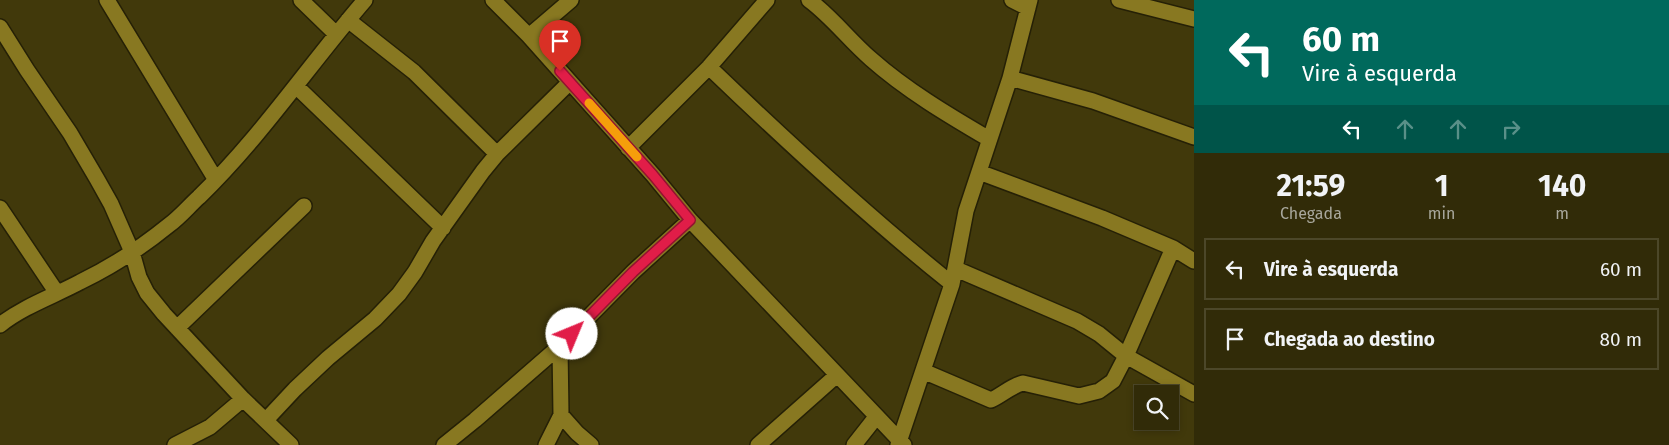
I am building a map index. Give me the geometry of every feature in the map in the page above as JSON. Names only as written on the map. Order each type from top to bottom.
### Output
[{"type":"street","points":[[107,0],[216,180]]},
{"type":"street","points":[[301,0],[336,34]]},
{"type":"street","points":[[0,325],[57,293],[81,282],[132,252],[171,224],[216,180],[296,86],[365,0]]},
{"type":"street","points":[[493,0],[529,36],[690,220],[900,443],[952,284],[966,212],[1010,78],[1029,4],[1012,0]]},
{"type":"street","points":[[529,36],[571,0]]},
{"type":"street","points":[[628,148],[708,67],[766,0]]},
{"type":"street","points":[[809,0],[820,8],[871,59],[906,86],[948,115],[989,138]]},
{"type":"street","points":[[1119,0],[1194,19]]},
{"type":"street","points":[[348,20],[414,72],[497,154]]},
{"type":"street","points":[[0,27],[70,133],[97,179],[132,252],[139,277],[147,293],[243,399],[291,445]]},
{"type":"street","points":[[708,67],[810,163],[905,246],[952,284]]},
{"type":"street","points":[[1010,78],[1093,101],[1194,137]]},
{"type":"street","points":[[266,420],[295,389],[328,358],[375,319],[398,294],[483,171],[497,154],[570,82]]},
{"type":"street","points":[[296,86],[443,228]]},
{"type":"street","points":[[979,172],[1054,198],[1173,248],[1194,261]]},
{"type":"street","points":[[177,328],[304,206]]},
{"type":"street","points":[[0,208],[57,293]]},
{"type":"street","points":[[444,445],[560,346],[633,272],[690,220]]},
{"type":"street","points":[[923,371],[991,400],[1014,385],[1023,383],[1079,396],[1099,391],[1113,381],[1126,356],[1173,248]]},
{"type":"street","points":[[956,269],[1077,321],[1099,334],[1126,356],[1194,394]]},
{"type":"street","points":[[546,445],[560,415],[560,346]]},
{"type":"street","points":[[758,445],[837,375]]},
{"type":"street","points":[[175,445],[210,427],[243,399]]},
{"type":"street","points":[[560,415],[591,445]]},
{"type":"street","points":[[854,445],[876,417]]},
{"type":"slow traffic","points":[[589,103],[637,157]]},
{"type":"route","points":[[560,71],[653,175],[690,220],[633,272],[572,334]]}]
